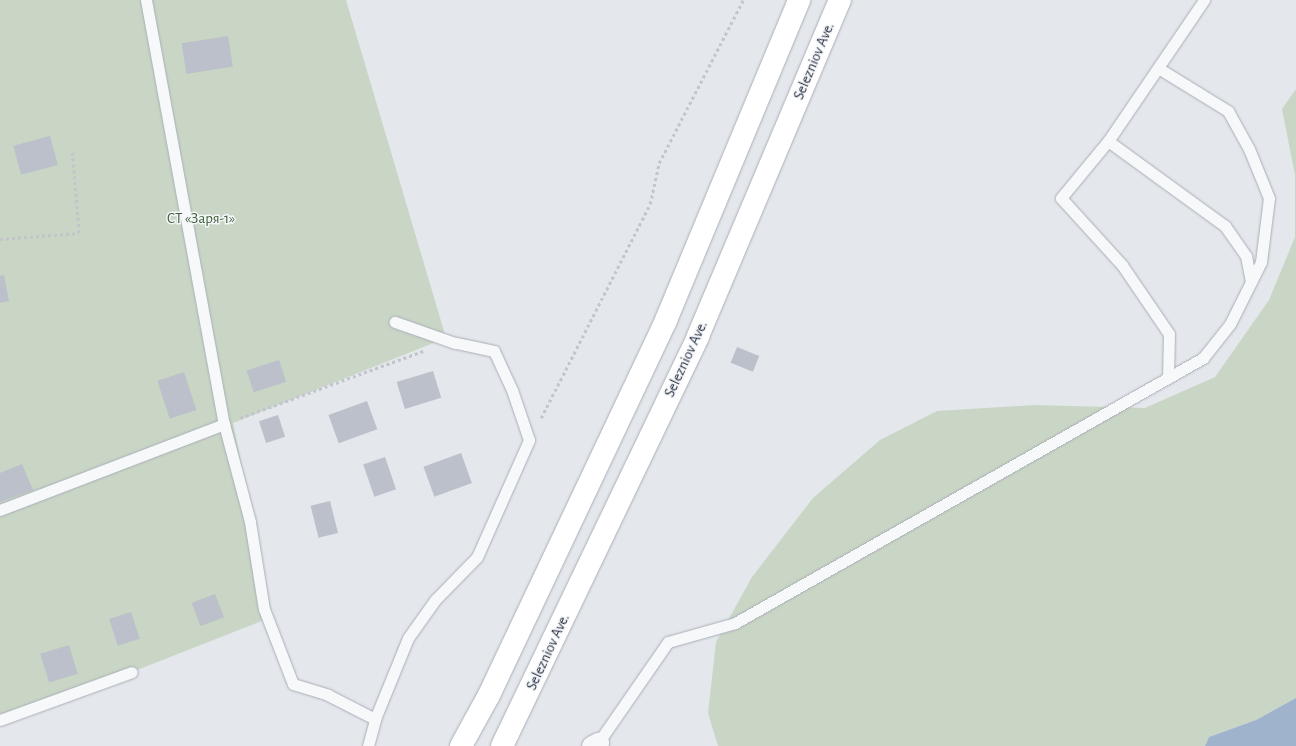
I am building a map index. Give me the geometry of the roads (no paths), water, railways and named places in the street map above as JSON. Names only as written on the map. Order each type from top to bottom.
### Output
[{"type":"main road","points":[[461,746],[489,695],[666,320],[799,0]]},
{"type":"main road","name":"Selezniov Ave.","points":[[502,746],[520,712],[698,336],[840,0]]},
{"type":"lane","points":[[146,0],[224,424],[250,522],[264,609],[277,649],[292,684],[328,695],[375,719]]},
{"type":"lane","points":[[1168,378],[1169,334],[1122,265],[1061,198],[1108,141],[1204,0]]},
{"type":"lane","points":[[597,745],[668,642],[735,623],[1203,358],[1230,324],[1261,262],[1269,198],[1249,148],[1228,111],[1158,68]]},
{"type":"lane","points":[[1108,141],[1225,226],[1246,256],[1251,282]]},
{"type":"lane","points":[[368,746],[375,719],[408,638],[435,600],[477,557],[530,440],[512,390],[494,351],[449,341],[395,322]]},
{"type":"lane","points":[[0,510],[224,424]]},
{"type":"lane","points":[[0,720],[132,672]]},
{"type":"water","points":[[1296,698],[1296,746],[1205,746],[1209,737],[1256,720]]},
{"type":"park label","name":"СТ «Заря-1»","points":[[201,219]]}]
